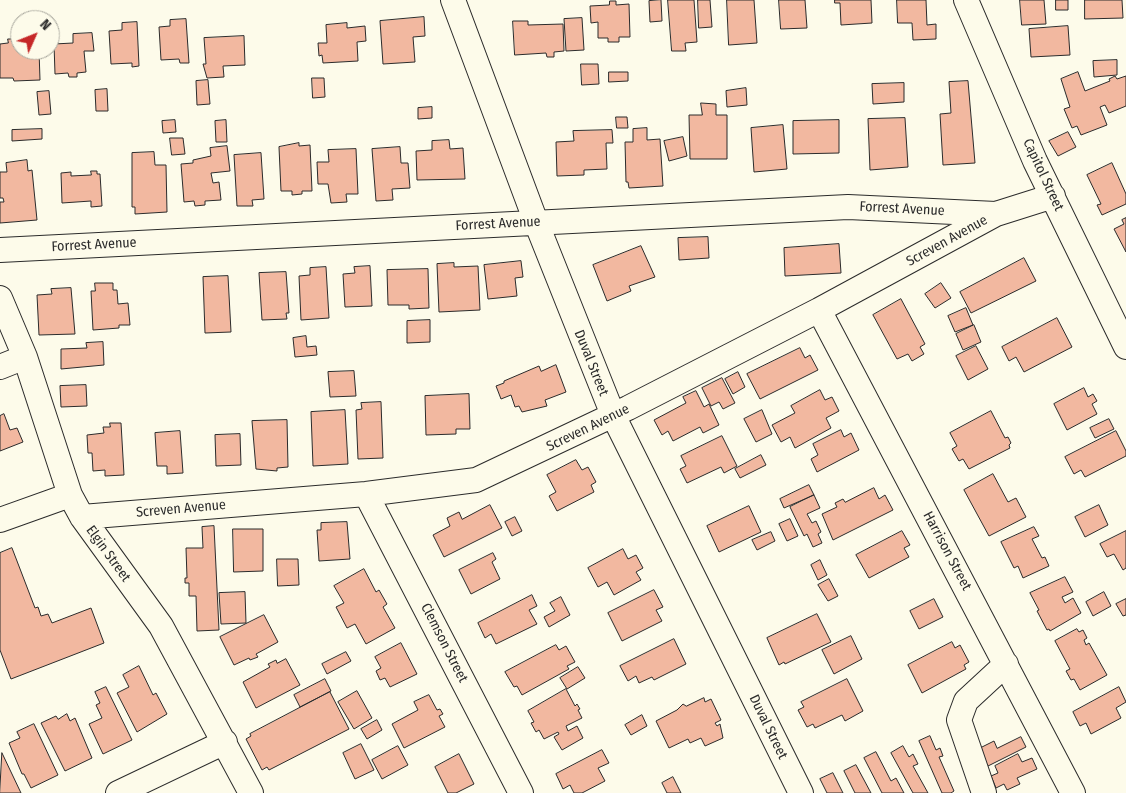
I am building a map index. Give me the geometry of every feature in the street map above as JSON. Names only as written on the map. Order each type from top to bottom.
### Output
[{"type":"street","name":"Duval Street","points":[[453,0],[536,222],[613,416],[801,793]]},
{"type":"street","name":"Capitol Street","points":[[966,0],[1053,196],[1126,347]]},
{"type":"street","name":"Screven Avenue","points":[[82,517],[366,494],[476,480],[613,416],[819,310],[996,214],[1053,196]]},
{"type":"street","name":"Forrest Avenue","points":[[0,250],[848,207],[996,214]]},
{"type":"street","name":"Elgin Street","points":[[0,298],[25,358],[70,495],[82,517],[161,626],[251,793]]},
{"type":"street","name":"Harrison Street","points":[[819,310],[1073,793]]},
{"type":"street","points":[[0,367],[25,358]]},
{"type":"street","name":"Clemson Street","points":[[366,494],[521,793]]},
{"type":"street","points":[[0,520],[70,495]]},
{"type":"street","points":[[984,793],[959,720],[966,701],[1006,664]]},
{"type":"street","points":[[118,793],[225,742]]},
{"type":"building","points":[[661,0],[662,21],[650,22],[649,1]]},
{"type":"building","points":[[668,0],[694,0],[697,42],[685,43],[686,51],[672,51]]},
{"type":"building","points":[[698,0],[710,0],[712,27],[699,28]]},
{"type":"building","points":[[727,0],[754,0],[757,43],[729,45]]},
{"type":"building","points":[[779,0],[805,0],[807,28],[781,29]]},
{"type":"building","points":[[835,0],[871,0],[872,23],[841,25],[840,3],[835,3]]},
{"type":"building","points":[[897,0],[926,0],[927,25],[936,24],[936,39],[913,40],[912,23],[898,23]]},
{"type":"building","points":[[1020,0],[1044,0],[1046,24],[1022,25]]},
{"type":"building","points":[[1056,0],[1068,0],[1068,10],[1056,10]]},
{"type":"building","points":[[1085,0],[1122,0],[1123,18],[1085,19]]},
{"type":"building","points":[[610,1],[616,1],[616,5],[629,4],[630,37],[619,37],[619,42],[608,42],[608,38],[598,38],[598,22],[591,23],[590,6],[609,5]]},
{"type":"building","points":[[424,17],[425,36],[413,37],[415,62],[383,64],[380,21]]},
{"type":"building","points":[[582,18],[584,50],[566,51],[564,19]]},
{"type":"building","points":[[186,19],[189,63],[180,63],[179,59],[161,60],[159,27],[170,26],[170,20]]},
{"type":"building","points":[[513,21],[528,21],[528,25],[563,24],[564,51],[554,52],[554,57],[547,57],[546,53],[515,55]]},
{"type":"building","points":[[137,22],[139,66],[132,67],[132,63],[111,64],[109,31],[122,30],[122,23]]},
{"type":"building","points":[[347,23],[347,28],[365,26],[366,41],[357,42],[358,61],[323,63],[322,55],[319,56],[318,43],[327,43],[326,25]]},
{"type":"building","points":[[1068,26],[1070,55],[1031,57],[1029,29]]},
{"type":"building","points":[[92,33],[94,51],[84,51],[86,72],[77,73],[77,77],[69,77],[68,73],[55,74],[55,60],[60,60],[60,44],[73,43],[73,34]]},
{"type":"building","points":[[244,36],[245,65],[223,66],[224,77],[207,78],[203,64],[206,64],[204,38]]},
{"type":"building","points":[[8,39],[10,39],[10,60],[39,60],[40,80],[14,81],[13,78],[0,78],[0,44],[8,43]]},
{"type":"building","points":[[1117,60],[1117,75],[1094,77],[1093,61]]},
{"type":"building","points":[[581,64],[598,64],[599,84],[582,85]]},
{"type":"building","points":[[609,72],[628,72],[628,81],[609,82]]},
{"type":"building","points":[[1078,72],[1085,91],[1110,81],[1109,79],[1115,76],[1117,79],[1126,76],[1126,106],[1109,113],[1105,105],[1100,107],[1107,125],[1081,135],[1077,126],[1072,128],[1064,109],[1070,107],[1061,79]]},
{"type":"building","points":[[312,78],[324,78],[325,97],[313,98]]},
{"type":"building","points":[[208,80],[210,104],[197,105],[196,81]]},
{"type":"building","points":[[968,81],[975,163],[943,165],[940,114],[951,113],[949,82]]},
{"type":"building","points":[[904,83],[904,102],[873,104],[872,84]]},
{"type":"building","points":[[746,88],[747,105],[727,107],[726,91]]},
{"type":"building","points":[[107,89],[108,111],[96,111],[95,90]]},
{"type":"building","points":[[49,91],[51,114],[39,115],[37,92]]},
{"type":"building","points":[[701,103],[716,104],[716,115],[727,115],[727,159],[690,159],[689,115],[702,115]]},
{"type":"building","points":[[432,107],[432,118],[418,119],[418,108]]},
{"type":"building","points":[[616,117],[627,117],[628,128],[617,128]]},
{"type":"building","points":[[905,118],[908,167],[870,170],[868,119]]},
{"type":"building","points":[[175,120],[176,132],[163,133],[162,121]]},
{"type":"building","points":[[226,120],[227,142],[216,142],[215,121]]},
{"type":"building","points":[[839,120],[839,153],[793,154],[793,121]]},
{"type":"building","points":[[783,125],[787,169],[754,172],[751,128]]},
{"type":"building","points":[[647,128],[647,140],[660,139],[663,186],[629,188],[628,182],[626,182],[625,142],[633,142],[633,129]]},
{"type":"building","points":[[42,129],[42,139],[12,141],[12,130]]},
{"type":"building","points":[[612,130],[613,143],[606,143],[607,169],[584,170],[584,175],[557,176],[556,142],[574,141],[573,131]]},
{"type":"building","points":[[1068,132],[1076,147],[1058,156],[1049,141]]},
{"type":"building","points":[[683,137],[687,156],[669,161],[664,141]]},
{"type":"building","points":[[170,138],[183,138],[185,154],[172,155]]},
{"type":"building","points":[[449,140],[450,149],[463,148],[465,179],[417,180],[416,151],[432,150],[432,141]]},
{"type":"building","points":[[299,143],[299,146],[310,145],[312,191],[302,191],[302,194],[292,195],[292,191],[281,191],[279,147]]},
{"type":"building","points":[[227,146],[230,171],[211,173],[213,183],[219,182],[221,200],[205,201],[205,205],[195,206],[194,201],[184,202],[181,164],[193,163],[193,160],[211,156],[210,148]]},
{"type":"building","points":[[400,147],[401,163],[408,163],[410,188],[392,189],[393,200],[376,201],[372,149]]},
{"type":"building","points":[[356,149],[358,194],[346,194],[347,202],[331,203],[328,184],[318,184],[317,162],[329,162],[328,150]]},
{"type":"building","points":[[154,152],[155,165],[166,165],[167,212],[135,214],[135,207],[132,207],[132,153]]},
{"type":"building","points":[[261,153],[264,199],[252,200],[253,206],[237,206],[234,155]]},
{"type":"building","points":[[27,160],[28,171],[32,170],[37,220],[0,223],[0,202],[4,202],[3,198],[0,198],[0,172],[7,172],[6,163]]},
{"type":"building","points":[[1112,163],[1126,194],[1126,204],[1102,215],[1097,205],[1101,204],[1087,175]]},
{"type":"building","points":[[91,171],[97,171],[97,174],[100,174],[102,206],[91,207],[91,201],[62,203],[61,173],[71,172],[71,176],[91,175]]},
{"type":"building","points":[[1126,218],[1126,252],[1114,229],[1124,224],[1122,220]]},
{"type":"building","points":[[708,237],[709,258],[679,260],[678,238]]},
{"type":"building","points":[[839,244],[841,273],[785,276],[784,248]]},
{"type":"building","points":[[641,246],[655,277],[629,286],[631,291],[607,301],[593,265]]},
{"type":"building","points":[[1024,258],[1036,281],[971,313],[960,292]]},
{"type":"building","points":[[521,261],[523,277],[515,278],[517,296],[488,299],[484,265]]},
{"type":"building","points":[[454,263],[454,267],[478,266],[480,310],[439,312],[437,264]]},
{"type":"building","points":[[370,266],[372,306],[345,307],[343,274],[355,273],[354,267]]},
{"type":"building","points":[[326,267],[329,318],[301,320],[299,276],[310,275],[310,268]]},
{"type":"building","points":[[428,269],[429,308],[409,309],[409,305],[388,305],[387,270]]},
{"type":"building","points":[[286,272],[289,313],[286,313],[287,319],[262,320],[259,273]]},
{"type":"building","points":[[228,276],[231,332],[205,333],[203,277]]},
{"type":"building","points":[[95,283],[113,283],[113,290],[117,290],[118,304],[128,303],[130,325],[93,330],[91,291],[95,291]]},
{"type":"building","points":[[941,283],[951,298],[935,308],[925,294]]},
{"type":"building","points":[[71,288],[75,334],[39,335],[37,295],[52,294],[51,289]]},
{"type":"building","points":[[901,299],[925,344],[920,347],[924,354],[912,361],[908,354],[897,359],[873,315]]},
{"type":"building","points":[[966,308],[973,325],[955,332],[948,316]]},
{"type":"building","points":[[1057,318],[1072,347],[1024,372],[1016,357],[1009,361],[1002,347]]},
{"type":"building","points":[[430,320],[430,342],[407,343],[407,321]]},
{"type":"building","points":[[974,325],[981,342],[963,350],[956,334]]},
{"type":"building","points":[[306,336],[307,347],[316,346],[317,355],[295,357],[293,338]]},
{"type":"building","points":[[103,342],[104,365],[61,369],[61,349],[87,348],[86,343]]},
{"type":"building","points":[[976,346],[988,369],[968,380],[956,356]]},
{"type":"building","points":[[800,348],[805,358],[810,355],[818,370],[760,399],[747,374]]},
{"type":"building","points":[[556,365],[566,392],[545,400],[547,406],[522,412],[519,406],[515,407],[511,395],[501,399],[496,386],[504,383],[504,381],[539,366],[541,371]]},
{"type":"building","points":[[354,371],[356,396],[330,397],[328,372]]},
{"type":"building","points":[[738,372],[745,387],[733,394],[725,379]]},
{"type":"building","points":[[722,378],[735,403],[723,409],[719,402],[711,406],[702,388]]},
{"type":"building","points":[[86,385],[87,406],[61,407],[60,386]]},
{"type":"building","points":[[1084,388],[1088,397],[1093,394],[1097,401],[1092,404],[1097,414],[1067,430],[1054,404]]},
{"type":"building","points":[[820,390],[825,400],[832,397],[839,411],[826,418],[831,428],[795,448],[790,437],[781,442],[772,425],[795,413],[791,406]]},
{"type":"building","points":[[696,391],[704,407],[709,404],[719,425],[703,433],[700,427],[673,441],[668,431],[662,435],[654,420],[686,403],[683,397]]},
{"type":"building","points":[[469,394],[470,429],[456,429],[456,434],[426,435],[425,396]]},
{"type":"building","points":[[381,402],[383,458],[358,459],[356,410],[362,409],[361,403]]},
{"type":"building","points":[[345,410],[348,464],[313,466],[311,412]]},
{"type":"building","points":[[762,410],[772,434],[756,442],[744,419]]},
{"type":"building","points":[[991,411],[1005,438],[1008,437],[1011,443],[1009,445],[1010,448],[969,469],[963,459],[959,461],[952,449],[957,446],[950,433]]},
{"type":"building","points":[[4,414],[10,430],[17,428],[23,442],[0,451],[0,416]]},
{"type":"building","points":[[1109,419],[1114,429],[1095,438],[1090,428]]},
{"type":"building","points":[[287,420],[288,467],[277,468],[277,471],[256,469],[252,421]]},
{"type":"building","points":[[110,423],[121,423],[124,475],[105,476],[105,470],[93,471],[92,453],[88,453],[87,435],[104,433],[103,427],[110,427]]},
{"type":"building","points":[[841,430],[844,437],[851,433],[859,450],[817,472],[811,459],[818,455],[813,444]]},
{"type":"building","points":[[180,431],[183,473],[167,474],[167,466],[157,466],[155,433]]},
{"type":"building","points":[[1116,431],[1126,451],[1126,456],[1085,477],[1081,470],[1074,474],[1065,457]]},
{"type":"building","points":[[240,434],[241,465],[216,466],[215,435]]},
{"type":"building","points":[[722,436],[737,466],[724,473],[721,467],[687,483],[680,469],[686,466],[681,456]]},
{"type":"building","points":[[761,455],[766,465],[740,478],[735,469]]},
{"type":"building","points":[[576,460],[582,470],[588,467],[596,482],[591,485],[594,492],[557,511],[549,496],[556,492],[547,475]]},
{"type":"building","points":[[993,474],[1008,502],[1016,498],[1026,517],[989,536],[964,490]]},
{"type":"building","points":[[809,485],[814,495],[784,508],[780,499]]},
{"type":"building","points":[[874,488],[879,499],[885,495],[893,510],[833,540],[822,514],[837,507],[835,503],[843,499],[845,502]]},
{"type":"building","points":[[814,495],[820,508],[807,514],[812,523],[816,521],[821,532],[818,534],[822,543],[813,547],[807,534],[804,536],[790,507]]},
{"type":"building","points":[[490,505],[502,528],[444,557],[433,535],[450,526],[447,518],[459,512],[462,519]]},
{"type":"building","points":[[1099,505],[1108,525],[1085,537],[1075,517]]},
{"type":"building","points":[[749,506],[761,532],[719,552],[707,526]]},
{"type":"building","points":[[515,517],[522,531],[512,536],[505,522]]},
{"type":"building","points":[[790,519],[798,536],[787,541],[779,524]]},
{"type":"building","points":[[347,522],[350,559],[319,561],[317,530],[321,530],[321,523]]},
{"type":"building","points":[[214,526],[219,630],[197,631],[196,596],[189,596],[189,583],[185,583],[185,578],[187,578],[186,548],[203,548],[202,527]]},
{"type":"building","points":[[1034,527],[1039,536],[1032,539],[1042,558],[1045,557],[1049,566],[1023,578],[1018,566],[1014,568],[1001,542]]},
{"type":"building","points":[[233,529],[263,529],[263,571],[234,572]]},
{"type":"building","points":[[902,531],[910,545],[904,548],[909,557],[869,578],[856,555]]},
{"type":"building","points":[[1126,531],[1126,568],[1123,570],[1114,554],[1107,557],[1100,544]]},
{"type":"building","points":[[771,532],[775,541],[757,550],[752,540]]},
{"type":"building","points":[[12,548],[35,608],[38,607],[41,616],[48,614],[52,623],[91,608],[104,643],[11,679],[0,650],[0,553]]},
{"type":"building","points":[[623,549],[628,559],[636,555],[643,568],[636,572],[641,580],[614,595],[607,582],[598,587],[588,568]]},
{"type":"building","points":[[493,553],[496,559],[492,562],[500,579],[471,594],[459,570]]},
{"type":"building","points":[[277,559],[298,559],[299,585],[278,586]]},
{"type":"building","points":[[820,560],[827,575],[818,580],[811,565]]},
{"type":"building","points":[[364,569],[376,592],[379,590],[387,604],[383,607],[395,628],[366,644],[355,624],[347,628],[336,607],[344,603],[334,586]]},
{"type":"building","points":[[1065,577],[1073,592],[1062,597],[1065,603],[1073,598],[1081,613],[1050,631],[1049,629],[1047,630],[1037,611],[1039,610],[1030,593]]},
{"type":"building","points":[[829,579],[838,596],[828,601],[818,585]]},
{"type":"building","points":[[654,590],[663,607],[656,610],[662,621],[622,641],[608,613]]},
{"type":"building","points":[[245,592],[246,623],[221,624],[219,593]]},
{"type":"building","points":[[1104,592],[1111,606],[1093,616],[1086,602]]},
{"type":"building","points":[[532,595],[537,606],[529,610],[537,624],[496,644],[491,634],[485,638],[478,623]]},
{"type":"building","points":[[561,597],[570,615],[549,627],[544,617],[555,611],[550,603]]},
{"type":"building","points":[[934,599],[943,617],[919,629],[910,611]]},
{"type":"building","points":[[1126,599],[1126,615],[1123,616],[1116,604]]},
{"type":"building","points":[[817,614],[831,642],[785,664],[784,662],[779,665],[767,638]]},
{"type":"building","points":[[264,615],[278,642],[256,654],[258,657],[250,660],[249,658],[234,665],[220,637]]},
{"type":"building","points":[[1077,629],[1079,632],[1083,630],[1087,638],[1084,640],[1086,645],[1089,643],[1107,675],[1080,690],[1074,679],[1071,680],[1066,671],[1070,669],[1055,641]]},
{"type":"building","points":[[851,636],[862,659],[834,674],[822,650]]},
{"type":"building","points":[[674,639],[686,664],[654,680],[652,677],[639,683],[636,676],[628,681],[620,666]]},
{"type":"building","points":[[952,642],[955,648],[960,645],[969,662],[964,665],[966,669],[922,693],[908,665]]},
{"type":"building","points":[[401,643],[417,674],[390,687],[385,678],[380,680],[376,671],[381,668],[375,657]]},
{"type":"building","points":[[556,645],[559,650],[566,646],[575,662],[567,666],[569,669],[522,695],[517,686],[514,687],[505,672]]},
{"type":"building","points":[[346,652],[351,661],[327,674],[322,664]]},
{"type":"building","points":[[286,659],[300,685],[256,708],[243,682],[270,667],[268,664],[276,660],[277,663]]},
{"type":"building","points":[[139,666],[153,695],[156,693],[167,714],[137,732],[117,693],[129,687],[123,675]]},
{"type":"building","points":[[578,667],[585,678],[567,689],[560,678]]},
{"type":"building","points":[[325,679],[331,691],[300,707],[294,695]]},
{"type":"building","points":[[847,679],[863,711],[845,721],[842,715],[815,728],[813,724],[807,727],[798,710],[804,707],[801,702]]},
{"type":"building","points":[[106,687],[132,740],[103,754],[89,724],[102,718],[96,705],[100,703],[95,692]]},
{"type":"building","points":[[1119,687],[1126,702],[1116,708],[1121,718],[1091,734],[1086,723],[1080,726],[1073,712]]},
{"type":"building","points":[[566,689],[575,706],[577,704],[580,709],[578,710],[582,718],[566,726],[568,731],[577,726],[583,738],[562,750],[554,737],[559,734],[558,732],[544,739],[539,730],[536,732],[531,723],[534,722],[528,711]]},
{"type":"building","points":[[357,691],[372,718],[354,729],[338,702]]},
{"type":"building","points":[[330,692],[349,729],[269,770],[267,767],[262,770],[246,739],[251,736],[250,734]]},
{"type":"building","points":[[429,695],[437,710],[440,709],[443,714],[439,716],[445,727],[404,748],[392,724],[418,710],[414,702]]},
{"type":"building","points":[[704,698],[705,702],[711,699],[721,720],[715,723],[717,726],[720,724],[723,738],[705,746],[701,738],[690,743],[688,739],[669,748],[656,721],[677,710],[683,704],[686,706]]},
{"type":"building","points":[[67,714],[70,721],[75,718],[92,758],[65,771],[41,723],[56,716],[58,719]]},
{"type":"building","points":[[642,715],[647,726],[631,735],[625,725]]},
{"type":"building","points":[[377,720],[382,730],[367,739],[361,729]]},
{"type":"building","points":[[34,724],[58,775],[31,788],[24,774],[22,774],[9,743],[20,738],[17,732]]},
{"type":"building","points":[[930,736],[936,750],[940,748],[943,756],[939,757],[954,791],[951,793],[942,793],[919,741]]},
{"type":"building","points":[[1021,737],[1026,747],[984,768],[978,749],[994,741],[997,748]]},
{"type":"building","points":[[361,744],[374,770],[355,779],[343,753]]},
{"type":"building","points":[[398,746],[408,765],[382,779],[372,760]]},
{"type":"building","points":[[903,746],[909,757],[913,754],[918,764],[913,766],[928,793],[913,793],[891,753]]},
{"type":"building","points":[[602,750],[609,763],[598,768],[605,781],[582,793],[574,793],[570,785],[563,789],[556,774]]},
{"type":"building","points":[[876,752],[891,781],[896,778],[904,793],[882,793],[864,758]]},
{"type":"building","points":[[2,753],[21,793],[0,793]]},
{"type":"building","points":[[459,754],[474,784],[456,793],[448,793],[435,767]]},
{"type":"building","points":[[1018,754],[1022,762],[1032,758],[1037,769],[1017,778],[1020,784],[1007,790],[1004,784],[996,788],[991,776],[998,773],[995,766]]},
{"type":"building","points":[[856,765],[871,793],[855,793],[844,771]]},
{"type":"building","points":[[833,773],[843,793],[827,793],[820,779]]},
{"type":"building","points":[[673,777],[681,793],[667,793],[662,783]]}]
